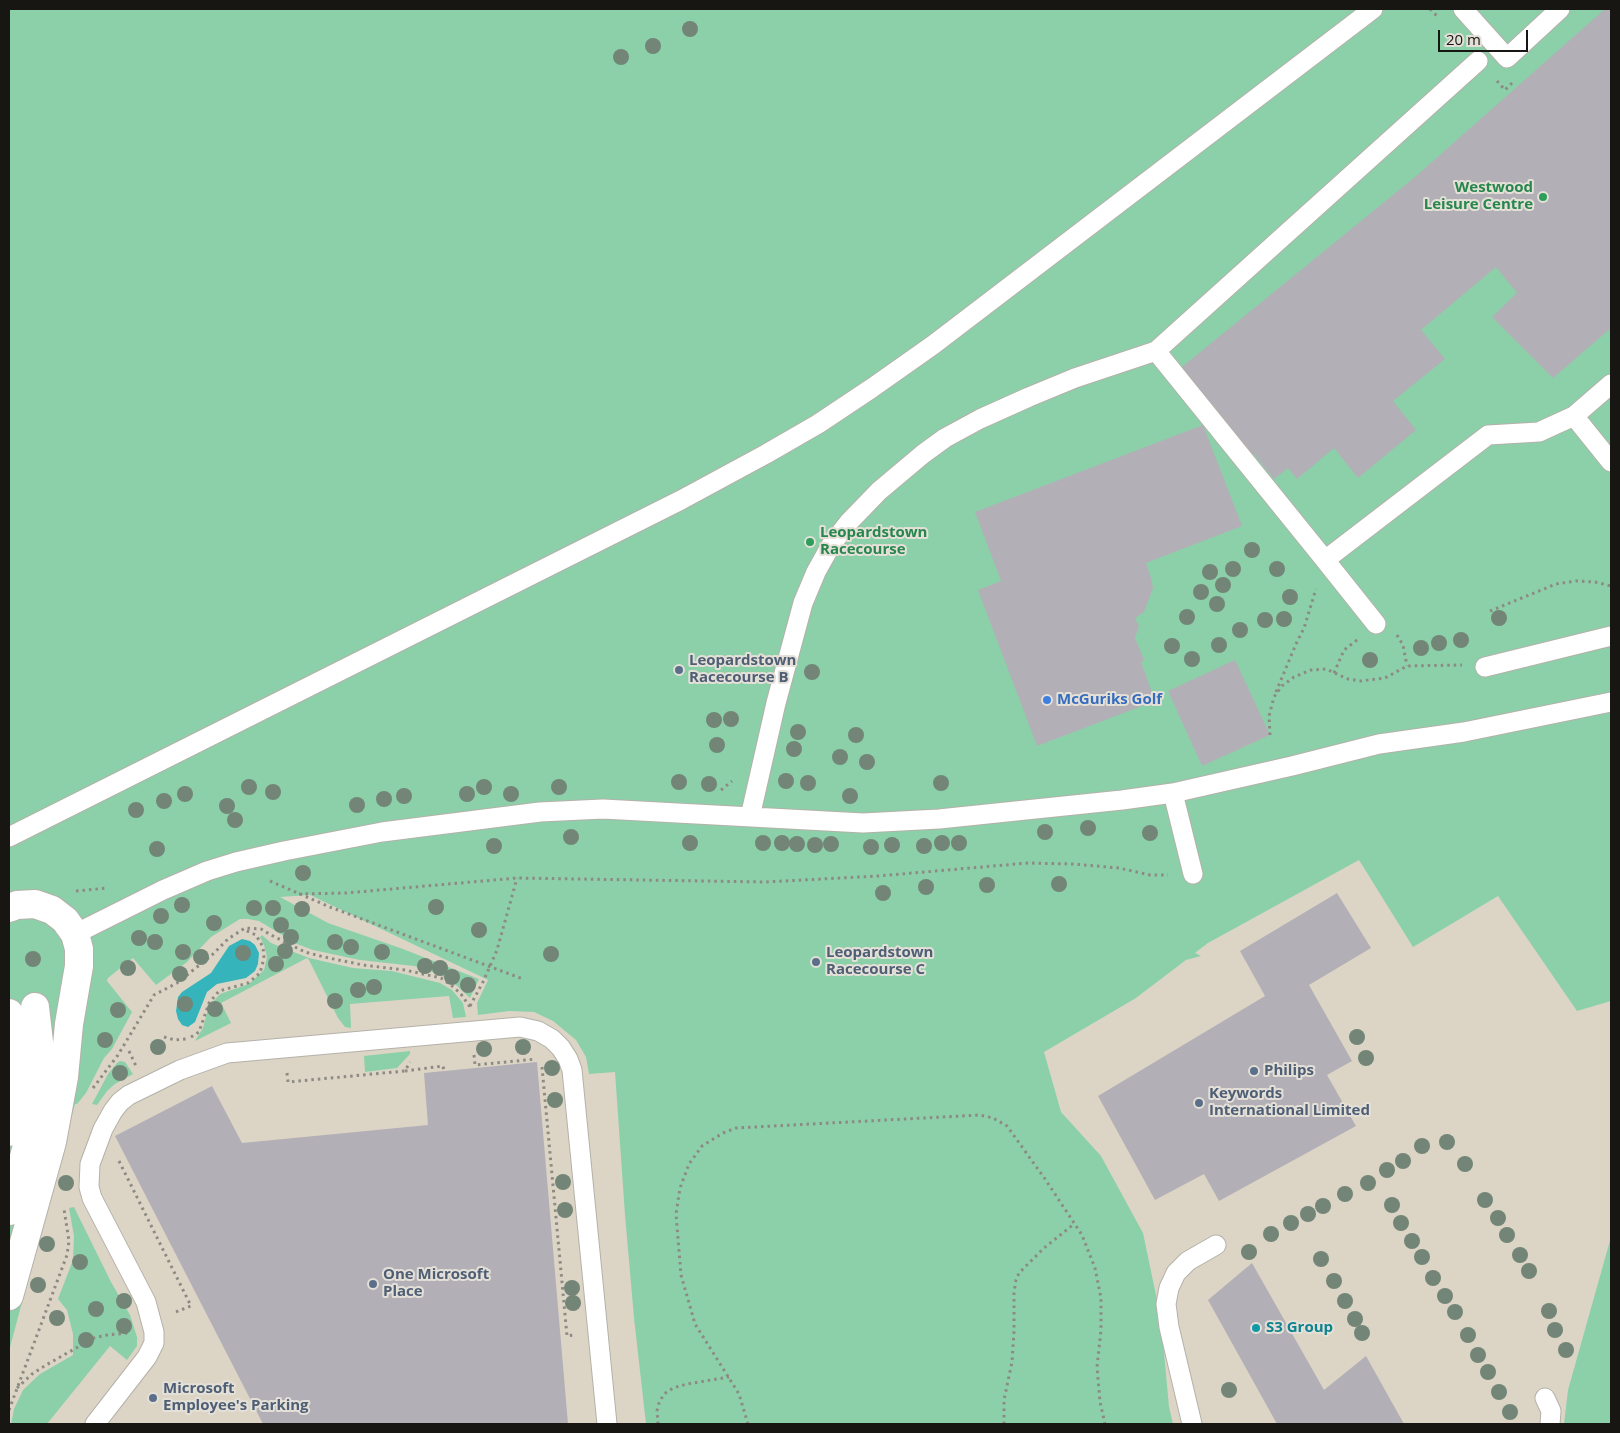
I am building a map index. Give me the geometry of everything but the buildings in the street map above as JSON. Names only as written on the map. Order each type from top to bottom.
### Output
[{"type":"street","points":[[9,908],[17,905],[35,904],[52,910],[65,920],[75,934],[79,949],[79,966],[69,1024],[64,1077],[52,1142],[9,1296]]},
{"type":"street","points":[[9,1004],[17,1007],[36,1007],[50,1004],[63,994],[73,981],[79,966]]},
{"type":"street","points":[[9,1211],[32,1128],[42,1068],[36,1007]]},
{"type":"street","points":[[9,1013],[15,1023],[20,1048],[20,1076],[9,1132]]},
{"type":"lane","points":[[9,837],[681,500],[818,424],[934,345],[1373,9]]},
{"type":"lane","points":[[1464,9],[1507,58],[1560,9]]},
{"type":"lane","points":[[750,817],[776,703],[803,603],[816,572],[831,545],[848,522],[879,490],[945,438],[980,419],[1075,378],[1156,351],[1478,60]]},
{"type":"lane","points":[[1156,351],[1376,624]]},
{"type":"lane","points":[[1325,560],[1488,435],[1538,432],[1574,416],[1611,384]]},
{"type":"lane","points":[[1574,416],[1611,462]]},
{"type":"lane","points":[[1485,667],[1611,636]]},
{"type":"lane","points":[[75,934],[163,890],[207,871],[284,851],[382,832],[549,811],[603,809],[863,823],[940,819],[1122,800],[1173,793],[1379,744],[1464,732],[1611,702]]},
{"type":"lane","points":[[1173,793],[1193,874]]},
{"type":"lane","points":[[95,1424],[147,1357],[154,1343],[154,1332],[146,1302],[92,1198],[89,1187],[90,1164],[103,1129],[113,1111],[129,1095],[180,1070],[226,1053],[520,1027],[538,1031],[552,1039],[568,1059],[574,1080],[607,1424]]},
{"type":"lane","points":[[1192,1424],[1169,1327],[1166,1304],[1168,1288],[1176,1273],[1188,1261],[1216,1245]]},
{"type":"lane","points":[[1545,1398],[1551,1411],[1550,1424]]},
{"type":"path","points":[[1270,735],[1269,716],[1274,697],[1304,628],[1325,560]]},
{"type":"path","points":[[1490,611],[1556,584],[1576,581],[1595,582],[1611,586]]},
{"type":"path","points":[[1334,673],[1344,650],[1376,624]]},
{"type":"path","points":[[1403,645],[1407,666]]},
{"type":"path","points":[[1274,697],[1282,686],[1294,677],[1311,670],[1326,669],[1348,679],[1361,681],[1385,678],[1407,666],[1453,664],[1485,667]]},
{"type":"path","points":[[236,862],[276,884],[299,894],[523,979]]},
{"type":"path","points":[[299,894],[517,878],[765,882],[878,876],[1028,863],[1119,868],[1150,875],[1193,874]]},
{"type":"path","points":[[472,1002],[497,950],[517,878]]},
{"type":"path","points":[[164,1037],[175,1040],[192,1037],[199,1032],[209,1003],[219,991],[248,983],[260,973],[264,958],[263,947],[260,941],[256,935],[245,930],[238,932]]},
{"type":"path","points":[[472,1032],[475,1065],[542,1059],[567,1336],[579,1334]]},
{"type":"path","points":[[404,1071],[443,1066],[444,1071]]},
{"type":"path","points":[[748,1424],[739,1394],[695,1324],[680,1275],[676,1214],[680,1188],[689,1164],[702,1146],[723,1133],[736,1128],[980,1115],[993,1118],[1007,1126],[1045,1179],[1082,1236],[1095,1268],[1101,1298],[1101,1330],[1097,1367],[1100,1402],[1105,1424]]},
{"type":"path","points":[[103,1129],[191,1306],[166,1316]]},
{"type":"path","points":[[1004,1424],[1004,1400],[1012,1362],[1016,1280],[1019,1273],[1044,1248],[1074,1224]]},
{"type":"path","points":[[16,1389],[32,1374],[94,1338],[128,1333],[133,1330]]},
{"type":"path","points":[[658,1424],[657,1411],[659,1403],[664,1394],[673,1388],[729,1377]]},
{"type":"shaded area","points":[[1611,736],[1611,1424],[9,1424],[9,1347],[108,978],[203,900],[310,895],[488,980],[1136,998],[1208,943],[1284,891]]},
{"type":"green space","name":"Leopardstown Racecourse","points":[[9,9],[1611,9],[1611,1001],[1577,1011],[1498,896],[1413,947],[1359,860],[1208,943],[1195,953],[1201,956],[1186,960],[1136,998],[1044,1052],[1061,1112],[1101,1156],[1143,1233],[1161,1319],[1169,1407],[1173,1424],[646,1424],[634,1318],[615,1072],[589,1074],[586,1057],[576,1040],[553,1021],[534,1012],[509,1011],[478,1015],[477,1003],[488,980],[310,895],[280,897],[328,923],[403,949],[479,979],[470,998],[455,984],[439,974],[414,966],[360,960],[313,950],[297,944],[259,921],[248,919],[240,919],[211,937],[187,962],[156,985],[133,958],[108,978],[107,981],[132,1012],[112,1049],[104,1058],[86,1093],[75,1104],[9,1351]]},
{"type":"green space","points":[[262,935],[271,943],[309,958],[353,968],[392,971],[440,983],[452,990],[463,1003],[466,1017],[453,1018],[449,996],[350,1004],[351,1028],[345,1027],[338,1018],[307,958],[221,1003],[231,1023],[195,1041],[203,1028],[208,1009],[220,994],[249,984],[264,970],[267,957],[260,937]]},
{"type":"green space","points":[[410,1051],[410,1054],[397,1068],[365,1072],[364,1056]]},
{"type":"green space","points":[[120,1061],[125,1062],[133,1074],[115,1084],[107,1091],[97,1105],[92,1104],[108,1074]]},
{"type":"green space","points":[[74,1207],[111,1282],[130,1315],[137,1337],[137,1346],[127,1360],[110,1346],[47,1424],[11,1424],[14,1409],[23,1390],[40,1374],[73,1355],[73,1334],[67,1310],[58,1299],[73,1260],[74,1236],[69,1208]]},
{"type":"green space","points":[[1611,1237],[1611,1424],[1564,1424],[1568,1390]]},
{"type":"water","points":[[242,939],[250,941],[255,945],[259,953],[255,971],[246,978],[217,984],[207,992],[195,1022],[188,1027],[182,1025],[176,1011],[178,997],[182,992],[211,973],[229,946]]},
{"type":"place","name":"Westwood Leisure Centre","points":[[1543,197]]},
{"type":"place","name":"Leopardstown Racecourse","points":[[810,542]]},
{"type":"place","name":"Leopardstown Racecourse B","points":[[679,670]]},
{"type":"place","name":"McGuriks Golf","points":[[1047,700]]},
{"type":"place","name":"Leopardstown Racecourse C","points":[[816,962]]},
{"type":"place","name":"Philips","points":[[1254,1071]]},
{"type":"place","name":"Keywords International Limited","points":[[1199,1103]]},
{"type":"place","name":"One Microsoft Place","points":[[373,1284]]},
{"type":"place","name":"S3 Group","points":[[1256,1328]]},
{"type":"place","name":"Microsoft Employee's Parking","points":[[153,1398]]}]
